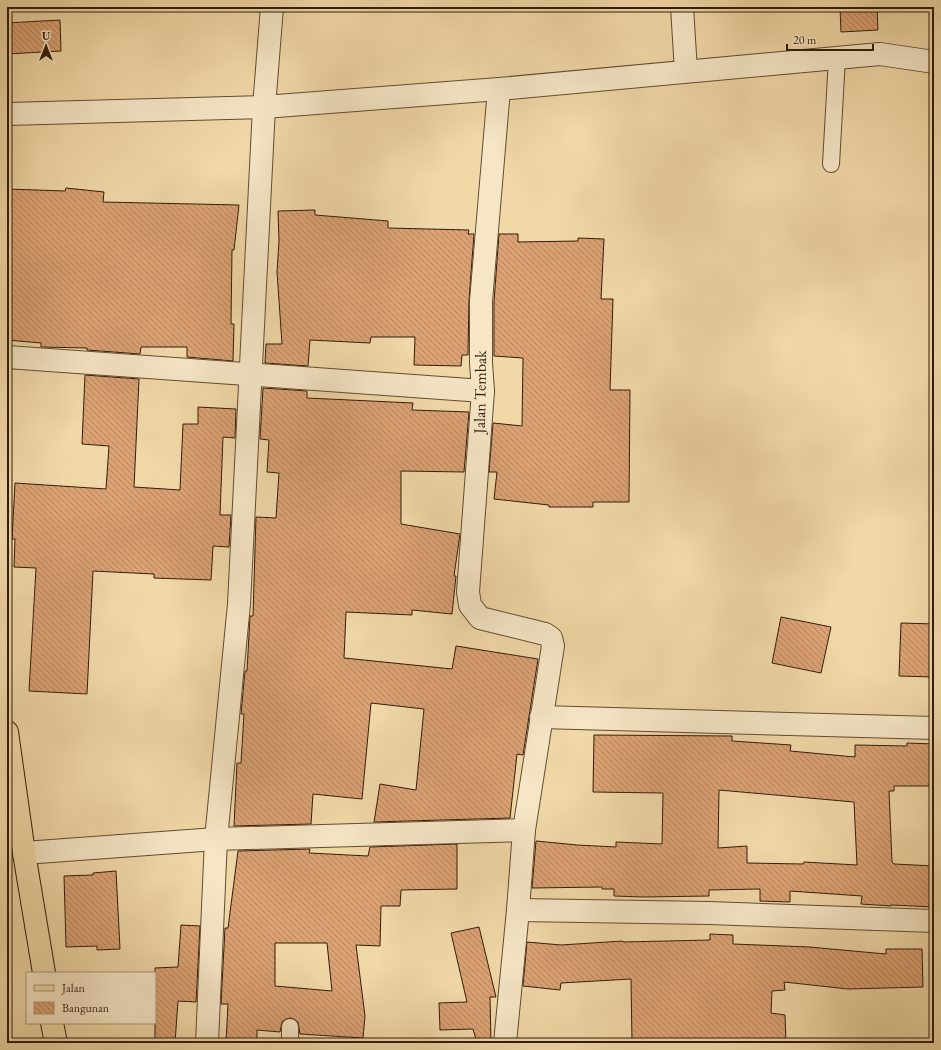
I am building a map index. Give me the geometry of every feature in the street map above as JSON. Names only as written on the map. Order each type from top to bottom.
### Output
[{"type":"main road","points":[[7,732],[24,853],[44,972]]},
{"type":"main road","points":[[52,1024],[56,1043]]},
{"type":"street","points":[[207,1043],[216,839],[239,604],[264,108],[272,7]]},
{"type":"street","points":[[682,7],[686,71]]},
{"type":"street","points":[[7,114],[264,108],[499,89],[880,54],[934,62]]},
{"type":"street","name":"Jalan Tembak","points":[[499,89],[481,301],[481,362],[483,392],[468,592],[470,605],[480,618],[545,634],[551,638],[553,646],[541,717]]},
{"type":"street","points":[[7,357],[483,392]]},
{"type":"street","points":[[505,1043],[524,830],[541,717],[934,728]]},
{"type":"street","points":[[24,853],[216,839],[524,830]]},
{"type":"street","points":[[518,910],[709,913],[934,921]]},
{"type":"lane","points":[[831,164],[837,58]]},
{"type":"building","points":[[840,7],[877,7],[878,30],[841,32]]},
{"type":"building","points":[[60,20],[61,51],[7,54],[7,23]]},
{"type":"building","points":[[66,188],[104,192],[103,202],[239,205],[234,250],[232,250],[231,324],[234,324],[233,361],[187,357],[187,347],[141,347],[140,354],[87,350],[87,348],[41,347],[41,343],[7,340],[7,300],[9,275],[7,275],[7,265],[10,212],[7,212],[7,189],[65,191]]},
{"type":"building","points":[[315,210],[315,215],[388,221],[388,228],[469,230],[468,234],[474,234],[469,300],[468,355],[462,355],[461,366],[414,365],[415,337],[371,337],[370,343],[310,340],[308,366],[265,363],[266,344],[282,344],[277,272],[279,241],[278,211]]},
{"type":"building","points":[[499,234],[518,234],[518,242],[578,241],[578,238],[604,239],[601,299],[613,299],[610,390],[630,390],[629,502],[593,502],[593,507],[549,507],[549,505],[494,499],[497,472],[489,472],[493,423],[522,426],[523,358],[494,356],[494,302]]},
{"type":"building","points":[[85,375],[139,379],[134,487],[180,490],[183,424],[198,424],[198,407],[236,409],[235,438],[223,437],[220,515],[231,515],[229,547],[213,546],[211,580],[154,578],[154,574],[93,571],[87,694],[29,691],[36,568],[14,567],[15,539],[12,539],[15,483],[106,489],[109,446],[82,444]]},
{"type":"building","points":[[263,388],[307,391],[307,398],[413,403],[412,410],[469,412],[464,472],[401,471],[401,524],[460,534],[454,576],[456,576],[452,614],[412,610],[412,615],[346,612],[344,658],[452,669],[456,646],[538,659],[523,755],[517,754],[510,818],[374,822],[380,784],[416,790],[424,709],[371,703],[362,799],[313,794],[311,824],[234,826],[237,763],[241,763],[244,714],[241,714],[245,671],[247,671],[250,616],[253,616],[256,517],[276,518],[279,473],[267,472],[269,440],[260,439]]},
{"type":"building","points":[[781,617],[831,627],[821,673],[772,663]]},
{"type":"building","points":[[901,623],[934,624],[934,677],[899,676]]},
{"type":"building","points":[[594,735],[732,736],[732,741],[791,745],[790,751],[855,757],[855,745],[907,746],[907,743],[934,744],[934,786],[894,786],[894,791],[889,791],[892,862],[894,864],[934,866],[934,907],[861,904],[862,896],[790,891],[790,902],[760,901],[760,889],[709,890],[709,896],[643,897],[614,896],[614,889],[602,889],[602,887],[532,888],[536,841],[616,847],[616,842],[662,844],[663,793],[593,792]],"holes":[[[719,790],[854,802],[857,865],[804,862],[803,864],[747,863],[747,846],[718,848]]]},
{"type":"building","points":[[457,844],[457,889],[401,890],[400,906],[381,906],[380,946],[356,945],[365,1016],[363,1038],[300,1034],[298,1022],[290,1018],[282,1022],[280,1032],[257,1030],[257,1043],[226,1043],[228,1004],[221,1004],[225,928],[228,928],[238,851],[310,849],[309,853],[368,856],[370,847]],"holes":[[[275,943],[327,943],[332,991],[275,986]]]},
{"type":"building","points":[[116,871],[120,949],[97,950],[97,946],[66,947],[64,876],[93,875],[93,873]]},
{"type":"building","points":[[181,925],[200,926],[196,1002],[178,1001],[175,1043],[155,1043],[155,968],[178,967]]},
{"type":"building","points":[[479,927],[496,997],[490,997],[491,1043],[477,1043],[473,1029],[440,1030],[439,1003],[467,1002],[451,933]]},
{"type":"building","points":[[710,934],[733,935],[733,944],[809,947],[886,954],[886,949],[922,949],[923,987],[848,989],[784,982],[785,990],[772,991],[771,1013],[785,1015],[786,1043],[632,1043],[631,979],[561,983],[560,990],[523,986],[527,942],[561,945],[623,941],[710,940]]}]
